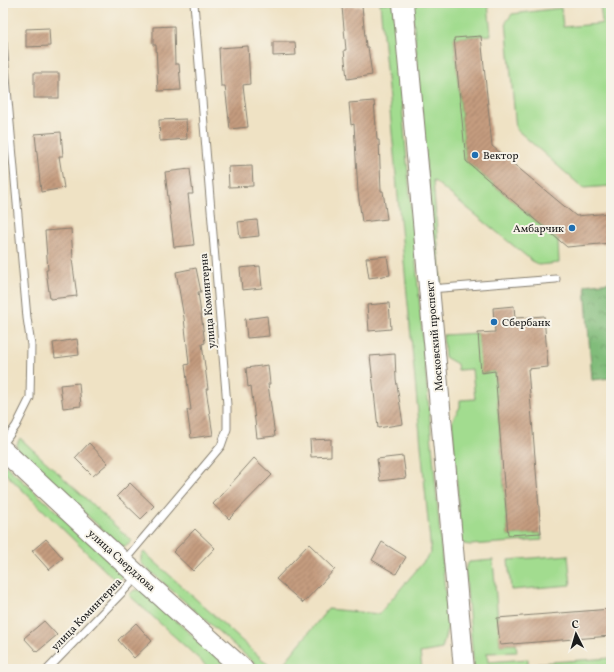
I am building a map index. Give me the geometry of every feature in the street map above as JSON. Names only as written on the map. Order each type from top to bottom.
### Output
[{"type":"street","name":"Московский проспект","points":[[403,3],[464,669]]},
{"type":"street","name":"улица Свердлова","points":[[3,450],[123,562],[243,669]]},
{"type":"lane","name":"улица Коминтерна","points":[[123,562],[221,446],[227,429],[226,397],[194,3]]},
{"type":"lane","points":[[3,43],[27,318],[31,345],[30,398],[16,426],[3,444]]},
{"type":"lane","points":[[430,289],[556,279]]},
{"type":"lane","name":"улица Коминтерна","points":[[48,669],[139,575]]},
{"type":"green space","points":[[380,3],[393,3],[448,625],[442,649],[420,653],[422,669],[279,669],[328,609],[379,614],[431,553]]},
{"type":"green space","points":[[412,3],[488,3],[491,35],[454,38],[466,161],[558,240],[559,263],[538,265],[433,180],[441,283],[436,279]]},
{"type":"green space","points":[[600,3],[611,3],[611,186],[583,188],[516,129],[506,22],[512,14],[561,8],[563,27],[598,24],[602,23]]},
{"type":"green space","points":[[611,282],[611,378],[592,380],[585,285]]},
{"type":"green space","points":[[478,333],[482,373],[495,371],[508,535],[541,533],[542,540],[470,545],[464,544],[461,540],[452,421],[460,407],[460,400],[475,399],[472,369],[458,370],[457,364],[445,357],[443,335]]},
{"type":"green space","points":[[20,438],[132,541],[125,546],[121,546],[117,543],[17,450],[17,444]]},
{"type":"green space","points":[[3,463],[124,573],[119,584],[3,471]]},
{"type":"green space","points":[[144,552],[273,669],[261,669],[141,563],[141,556]]},
{"type":"green space","points":[[568,555],[571,585],[511,590],[508,560]]},
{"type":"green space","points":[[493,560],[500,645],[516,644],[517,652],[487,653],[488,662],[528,659],[528,669],[474,669],[465,569],[469,562]]},
{"type":"green space","points":[[134,590],[141,590],[230,669],[210,669],[129,595]]},
{"type":"green space","points":[[611,658],[611,669],[544,669],[537,663]]},
{"type":"building","points":[[362,6],[366,47],[368,47],[372,75],[347,79],[342,7]]},
{"type":"building","points":[[174,26],[175,64],[179,64],[181,90],[158,91],[156,45],[153,45],[153,27]]},
{"type":"building","points":[[49,28],[50,46],[26,47],[26,29]]},
{"type":"building","points":[[481,36],[492,146],[576,216],[611,213],[611,243],[567,247],[466,161],[454,38]]},
{"type":"building","points":[[273,42],[295,42],[296,55],[273,56]]},
{"type":"building","points":[[248,46],[250,84],[243,85],[248,127],[230,129],[225,86],[221,86],[219,48]]},
{"type":"building","points":[[34,73],[59,73],[59,98],[34,98]]},
{"type":"building","points":[[374,101],[377,140],[379,140],[381,191],[383,191],[387,219],[362,222],[358,192],[354,124],[351,125],[349,103]]},
{"type":"building","points":[[186,119],[187,139],[160,141],[159,120]]},
{"type":"building","points":[[61,132],[63,156],[59,156],[64,188],[41,192],[35,134]]},
{"type":"building","points":[[252,166],[253,186],[229,187],[228,167]]},
{"type":"building","points":[[190,169],[193,194],[188,194],[194,245],[174,247],[165,172]]},
{"type":"building","points":[[257,220],[259,236],[240,238],[238,222]]},
{"type":"building","points":[[71,229],[72,259],[77,296],[50,299],[46,270],[48,270],[45,231]]},
{"type":"building","points":[[387,256],[390,275],[369,278],[366,258]]},
{"type":"building","points":[[260,266],[262,288],[242,290],[240,268]]},
{"type":"building","points":[[196,268],[201,292],[198,292],[205,343],[202,344],[208,389],[206,389],[213,435],[191,438],[187,410],[191,410],[185,365],[189,364],[184,318],[176,272]]},
{"type":"building","points":[[389,303],[391,329],[369,331],[367,305]]},
{"type":"building","points":[[514,306],[515,318],[544,316],[548,367],[528,369],[541,533],[508,535],[495,371],[481,373],[478,333],[495,332],[493,308]]},
{"type":"building","points":[[267,316],[269,336],[247,338],[245,319]]},
{"type":"building","points":[[77,339],[79,355],[55,358],[53,343]]},
{"type":"building","points":[[395,354],[396,379],[403,424],[378,428],[370,356]]},
{"type":"building","points":[[268,365],[270,384],[268,384],[275,436],[257,438],[251,386],[248,387],[246,368]]},
{"type":"building","points":[[79,383],[81,406],[63,408],[60,385]]},
{"type":"building","points":[[331,439],[331,456],[311,457],[310,440]]},
{"type":"building","points":[[89,443],[108,463],[93,476],[75,458]]},
{"type":"building","points":[[403,456],[406,478],[380,481],[377,459]]},
{"type":"building","points":[[254,458],[272,475],[229,519],[213,504]]},
{"type":"building","points":[[130,483],[154,506],[141,519],[117,496]]},
{"type":"building","points":[[195,529],[215,548],[193,571],[173,552]]},
{"type":"building","points":[[46,539],[63,558],[49,570],[32,551]]},
{"type":"building","points":[[382,542],[406,557],[396,574],[372,560]]},
{"type":"building","points":[[309,544],[335,569],[303,603],[276,579]]},
{"type":"building","points":[[611,609],[611,636],[500,645],[497,618]]},
{"type":"building","points":[[44,621],[57,635],[37,652],[24,638]]},
{"type":"building","points":[[136,623],[152,641],[134,658],[118,640]]},
{"type":"place","name":"Вектор","points":[[475,155]]},
{"type":"place","name":"Амбарчик","points":[[572,228]]},
{"type":"place","name":"Сбербанк","points":[[494,322]]}]
